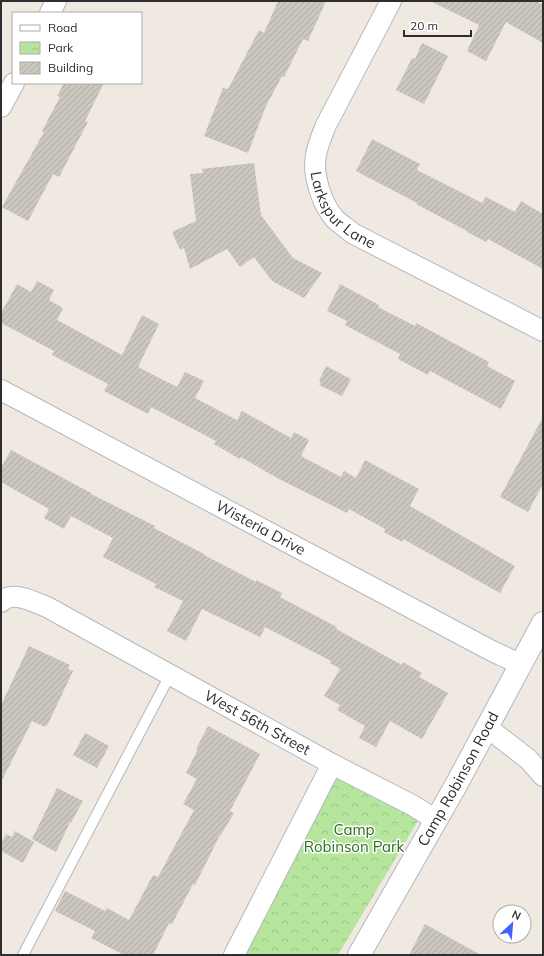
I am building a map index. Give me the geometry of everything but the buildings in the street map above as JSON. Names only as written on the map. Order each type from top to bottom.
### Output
[{"type":"main road","name":"Camp Robinson Road","points":[[359,955],[488,728],[520,664],[543,623]]},
{"type":"street","points":[[50,12],[56,1]]},
{"type":"street","name":"Larkspur Lane","points":[[391,1],[326,125],[319,142],[316,156],[316,175],[323,201],[336,220],[352,232],[543,331]]},
{"type":"street","points":[[1,107],[13,84]]},
{"type":"street","name":"Wisteria Drive","points":[[1,390],[520,664]]},
{"type":"street","name":"West 56th Street","points":[[1,602],[13,597],[25,599],[47,607],[332,764],[414,806],[436,820]]},
{"type":"street","points":[[488,728],[528,759],[543,776]]},
{"type":"street","points":[[234,955],[332,764]]},
{"type":"lane","points":[[23,955],[170,675]]},
{"type":"green space","name":"Camp Robinson Park","points":[[335,774],[419,819],[338,955],[243,955]]}]
